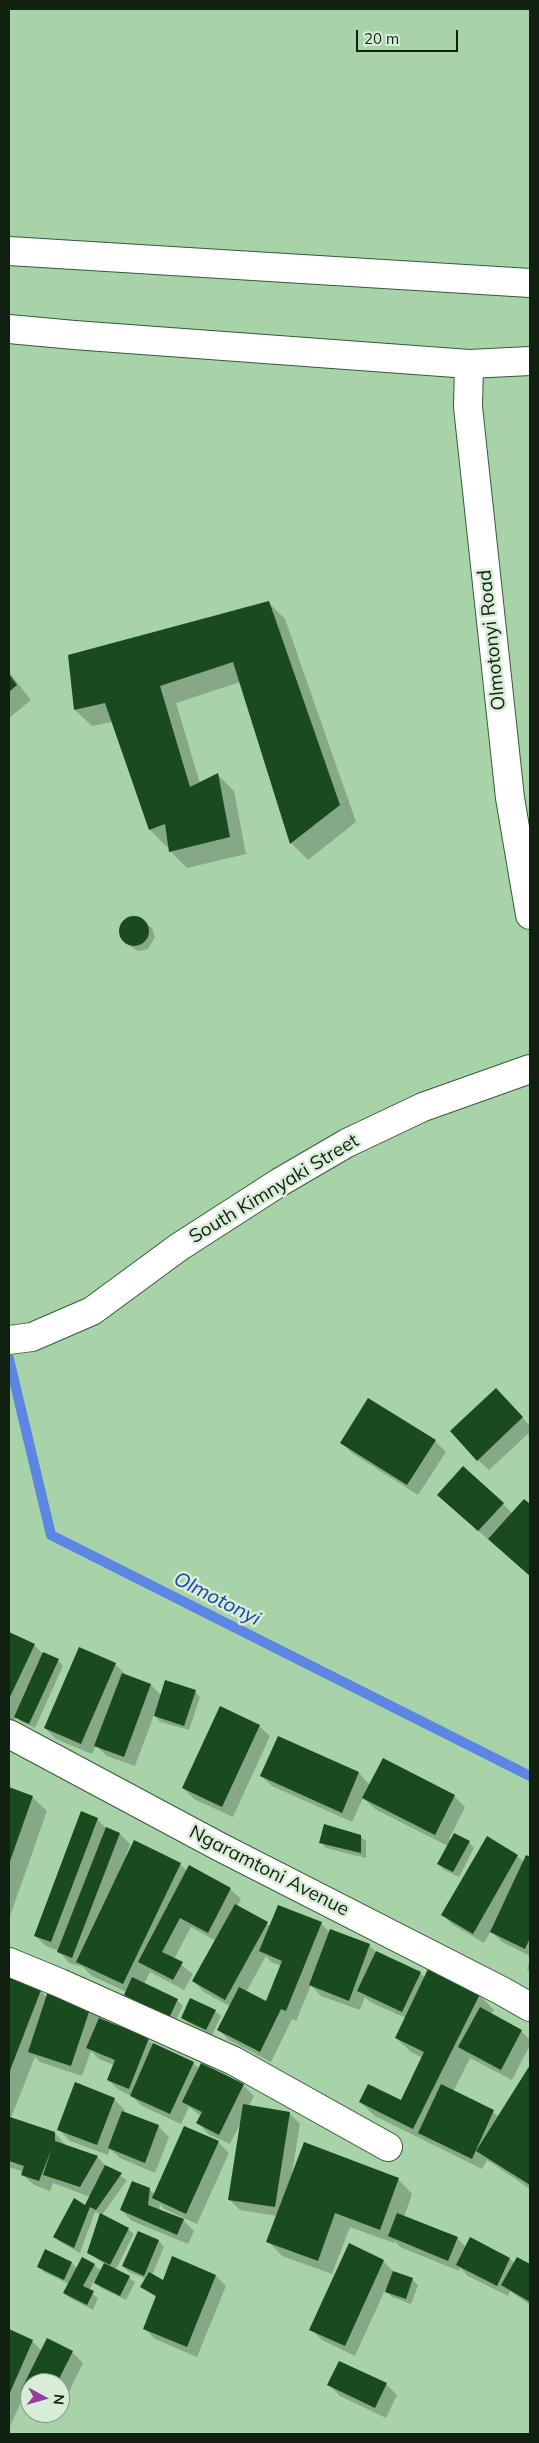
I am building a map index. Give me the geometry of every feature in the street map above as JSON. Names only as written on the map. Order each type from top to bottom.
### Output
[{"type":"main road","points":[[9,251],[530,283]]},
{"type":"main road","points":[[9,328],[74,335],[470,364],[530,362]]},
{"type":"main road","name":"Olmotonyi Road","points":[[470,364],[468,408],[510,798],[530,915]]},
{"type":"main road","name":"South Kimnyaki Street","points":[[20,1339],[92,1310],[178,1247],[280,1182],[347,1143],[423,1107],[530,1069]]},
{"type":"main road","name":"Ngaramtoni Avenue","points":[[9,1734],[220,1847],[502,1991],[530,2008]]},
{"type":"main road","points":[[9,1962],[234,2061],[388,2147]]},
{"type":"building","points":[[269,601],[340,805],[290,844],[233,662],[160,686],[190,787],[218,773],[230,837],[169,852],[165,824],[149,830],[105,703],[74,710],[68,655]]},
{"type":"building","points":[[9,674],[17,685],[9,692]]},
{"type":"building","points":[[134,916],[145,920],[149,931],[145,942],[134,946],[123,942],[119,931],[123,920]]},
{"type":"building","points":[[496,1388],[523,1417],[477,1461],[450,1431]]},
{"type":"building","points":[[368,1398],[436,1440],[407,1485],[340,1443]]},
{"type":"building","points":[[463,1466],[504,1503],[478,1531],[437,1495]]},
{"type":"building","points":[[524,1499],[530,1504],[530,1576],[488,1539]]},
{"type":"building","points":[[9,1632],[35,1644],[9,1699]]},
{"type":"building","points":[[79,1647],[116,1663],[81,1744],[44,1728]]},
{"type":"building","points":[[43,1652],[59,1659],[29,1724],[14,1717]]},
{"type":"building","points":[[122,1673],[151,1684],[124,1757],[94,1746]]},
{"type":"building","points":[[165,1680],[196,1690],[184,1726],[154,1716]]},
{"type":"building","points":[[220,1706],[260,1725],[222,1807],[182,1788]]},
{"type":"building","points":[[278,1736],[359,1772],[342,1813],[260,1776]]},
{"type":"building","points":[[383,1758],[455,1795],[435,1835],[362,1798]]},
{"type":"building","points":[[9,1787],[33,1796],[9,1864]]},
{"type":"building","points":[[81,1811],[98,1818],[51,1942],[34,1936]]},
{"type":"building","points":[[324,1824],[361,1835],[361,1853],[319,1843]]},
{"type":"building","points":[[106,1827],[120,1833],[72,1958],[57,1952]]},
{"type":"building","points":[[454,1833],[470,1841],[453,1872],[437,1864]]},
{"type":"building","points":[[487,1836],[518,1855],[473,1934],[441,1915]]},
{"type":"building","points":[[134,1840],[181,1863],[123,1984],[76,1962]]},
{"type":"building","points":[[526,1855],[530,1857],[530,1938],[525,1949],[490,1932]]},
{"type":"building","points":[[189,1865],[231,1888],[208,1933],[180,1918],[162,1952],[183,1962],[173,1980],[138,1962]]},
{"type":"building","points":[[235,1904],[268,1922],[225,2000],[192,1981]]},
{"type":"building","points":[[278,1905],[322,1922],[286,2011],[281,2009],[260,2052],[217,2030],[239,1987],[266,2001],[282,1961],[259,1951]]},
{"type":"building","points":[[330,1929],[370,1944],[349,2001],[309,1985]]},
{"type":"building","points":[[376,1951],[421,1972],[402,2012],[357,1991]]},
{"type":"building","points":[[428,1969],[480,1994],[413,2129],[359,2102],[368,2084],[401,2100],[424,2052],[395,2038]]},
{"type":"building","points":[[9,1977],[41,1990],[9,2073]]},
{"type":"building","points":[[132,1977],[178,1999],[169,2018],[124,1995]]},
{"type":"building","points":[[49,1988],[92,2003],[71,2066],[28,2052]]},
{"type":"building","points":[[190,1998],[216,2010],[206,2030],[181,2018]]},
{"type":"building","points":[[480,2007],[522,2030],[501,2070],[458,2047]]},
{"type":"building","points":[[99,2018],[149,2038],[129,2089],[107,2080],[115,2060],[86,2048]]},
{"type":"building","points":[[153,2043],[194,2062],[170,2114],[130,2096]]},
{"type":"building","points":[[201,2063],[244,2084],[219,2135],[196,2123],[202,2112],[182,2102]]},
{"type":"building","points":[[530,2065],[530,2185],[476,2151]]},
{"type":"building","points":[[75,2082],[115,2098],[97,2145],[57,2130]]},
{"type":"building","points":[[441,2084],[494,2110],[472,2159],[418,2133]]},
{"type":"building","points":[[243,2104],[290,2112],[275,2207],[228,2200]]},
{"type":"building","points":[[122,2111],[159,2125],[145,2163],[108,2148]]},
{"type":"building","points":[[10,2117],[55,2132],[55,2141],[98,2156],[80,2187],[43,2175],[52,2148],[39,2181],[21,2175],[24,2166],[9,2161]]},
{"type":"building","points":[[184,2126],[219,2141],[186,2214],[152,2198]]},
{"type":"building","points":[[304,2142],[399,2178],[380,2230],[335,2213],[318,2261],[266,2242]]},
{"type":"building","points":[[105,2165],[122,2173],[96,2210],[90,2207],[74,2248],[53,2237],[74,2198],[85,2205]]},
{"type":"building","points":[[132,2181],[150,2188],[148,2205],[184,2219],[177,2235],[120,2210]]},
{"type":"building","points":[[100,2213],[129,2228],[110,2265],[87,2253]]},
{"type":"building","points":[[397,2213],[458,2237],[448,2261],[388,2236]]},
{"type":"building","points":[[138,2231],[159,2240],[144,2276],[122,2266]]},
{"type":"building","points":[[470,2237],[510,2258],[497,2286],[456,2265]]},
{"type":"building","points":[[349,2243],[384,2260],[345,2346],[309,2330]]},
{"type":"building","points":[[45,2249],[72,2262],[64,2280],[37,2267]]},
{"type":"building","points":[[172,2256],[216,2275],[187,2347],[143,2329],[156,2296],[140,2287],[149,2272],[163,2280]]},
{"type":"building","points":[[82,2257],[95,2264],[83,2286],[94,2291],[87,2305],[63,2293]]},
{"type":"building","points":[[517,2257],[530,2264],[530,2302],[501,2285]]},
{"type":"building","points":[[104,2263],[130,2276],[120,2296],[94,2283]]},
{"type":"building","points":[[393,2271],[413,2278],[406,2299],[385,2292]]},
{"type":"building","points":[[9,2329],[33,2340],[9,2395]]},
{"type":"building","points":[[47,2338],[73,2351],[62,2373],[30,2373]]},
{"type":"building","points":[[339,2361],[387,2383],[375,2408],[327,2385]]},
{"type":"waterway","name":"Olmotonyi","points":[[9,1359],[51,1535],[530,1776]]}]
